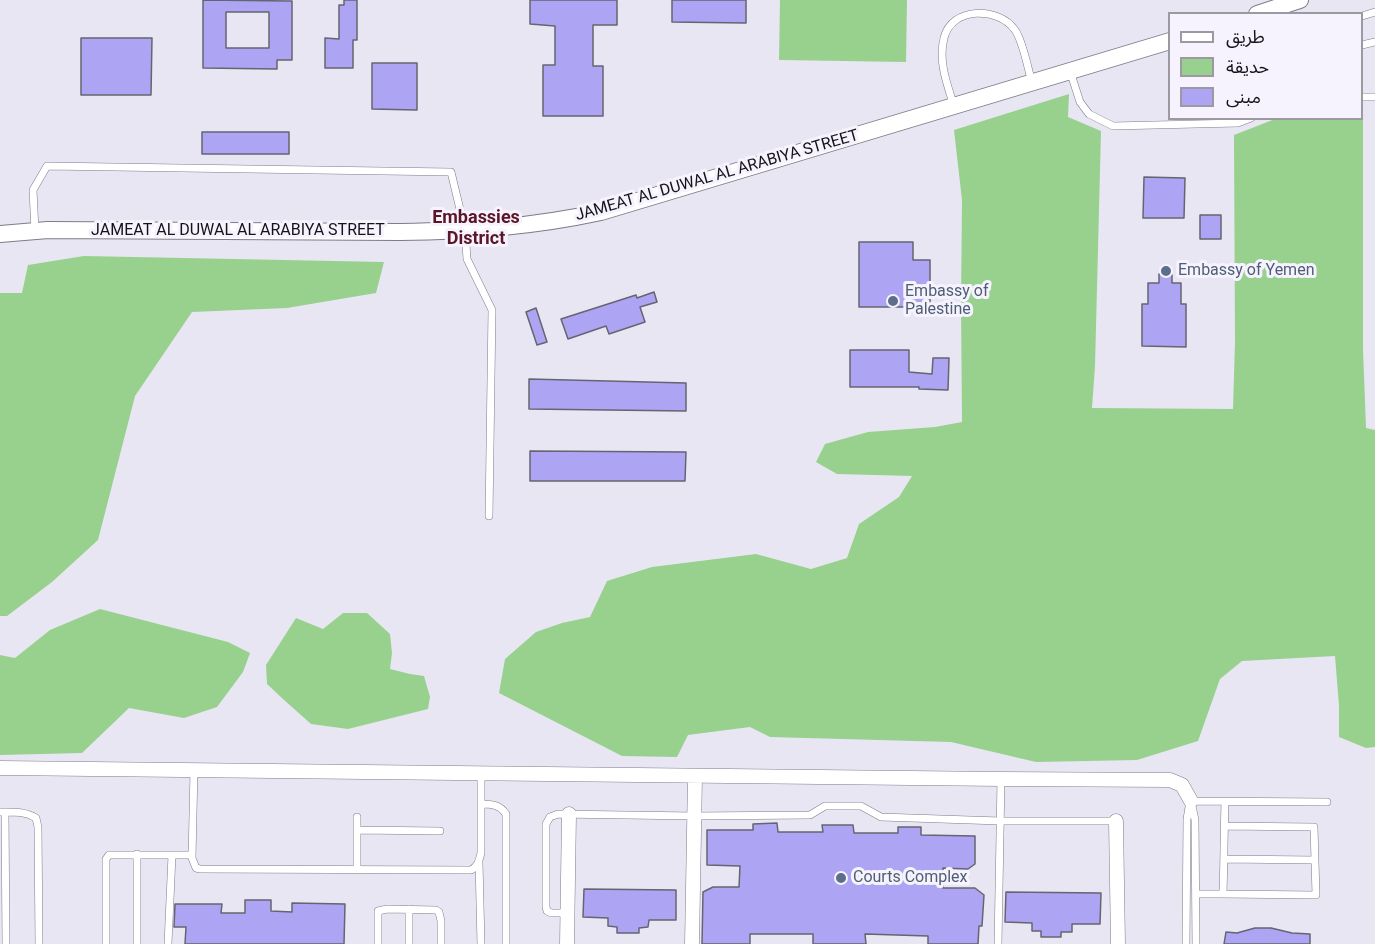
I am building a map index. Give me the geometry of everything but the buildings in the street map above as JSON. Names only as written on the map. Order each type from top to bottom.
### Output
[{"type":"street","points":[[1263,12],[1300,0]]},
{"type":"street","name":"JAMEAT AL DUWAL AL ARABIYA STREET","points":[[0,234],[35,231],[400,232],[465,230],[570,219],[601,212],[1168,42]]},
{"type":"street","points":[[0,768],[1170,780],[1182,785],[1191,801]]},
{"type":"street","points":[[692,944],[695,776]]},
{"type":"street","points":[[567,944],[568,814]]},
{"type":"street","points":[[1116,821],[1118,944]]},
{"type":"lane","points":[[954,106],[944,70],[942,51],[944,35],[952,23],[963,16],[986,12],[996,14],[1015,30],[1032,83]]},
{"type":"lane","points":[[1070,71],[1080,102],[1089,114],[1113,126],[1238,123],[1246,120]]},
{"type":"lane","points":[[35,231],[33,190],[47,166],[451,172],[465,230],[466,258],[492,310],[489,516]]},
{"type":"lane","points":[[194,770],[192,855],[196,868],[471,870],[479,862]]},
{"type":"lane","points":[[481,773],[479,862],[481,944]]},
{"type":"lane","points":[[998,944],[1001,779]]},
{"type":"lane","points":[[1191,801],[1327,802]]},
{"type":"lane","points":[[1191,801],[1195,820],[1196,944]]},
{"type":"lane","points":[[1186,944],[1187,819],[1191,801]]},
{"type":"lane","points":[[1223,894],[1225,802]]},
{"type":"lane","points":[[481,804],[494,804],[503,809],[506,814],[506,944]]},
{"type":"lane","points":[[567,913],[551,913],[546,907],[546,824],[550,818],[558,814],[810,815],[825,806],[861,806],[881,817],[1000,821],[1116,821]]},
{"type":"lane","points":[[6,944],[3,812],[22,813],[36,818],[39,944]]},
{"type":"lane","points":[[357,818],[357,869]]},
{"type":"lane","points":[[1196,894],[1316,895],[1314,827],[1224,826]]},
{"type":"lane","points":[[357,831],[440,831]]},
{"type":"lane","points":[[137,854],[137,944]]},
{"type":"lane","points":[[106,944],[106,859],[109,855],[192,855]]},
{"type":"lane","points":[[168,944],[172,855]]},
{"type":"lane","points":[[1224,859],[1315,860]]},
{"type":"lane","points":[[378,944],[378,911],[387,909],[436,910],[439,912],[441,921],[441,944]]},
{"type":"lane","points":[[409,909],[409,944]]},
{"type":"green space","points":[[780,0],[907,0],[906,62],[779,60]]},
{"type":"green space","points":[[1069,94],[1068,117],[1101,131],[1092,408],[1233,409],[1234,135],[1272,120],[1363,120],[1363,349],[1366,428],[1375,430],[1375,747],[1366,748],[1339,737],[1335,656],[1242,661],[1220,679],[1198,741],[1137,760],[1036,762],[951,742],[770,737],[750,727],[688,735],[677,757],[622,756],[499,693],[505,659],[536,632],[590,617],[607,581],[652,567],[756,554],[811,569],[847,558],[859,524],[899,497],[912,476],[837,474],[816,462],[825,444],[868,432],[935,427],[962,422],[962,200],[954,130]]},
{"type":"green space","points":[[84,256],[384,262],[376,293],[287,308],[192,312],[135,396],[98,540],[52,582],[7,616],[0,616],[0,293],[22,293],[28,265]]},
{"type":"green space","points":[[100,609],[228,642],[250,653],[243,672],[217,707],[184,718],[129,708],[82,753],[0,755],[0,655],[15,658],[50,630]]},
{"type":"green space","points":[[343,613],[367,613],[390,634],[392,653],[390,669],[424,676],[430,697],[428,709],[348,729],[311,724],[267,684],[266,665],[296,618],[323,629]]},
{"type":"place","name":"Embassy of Yemen","points":[[1166,271]]},
{"type":"place","name":"Embassy of Palestine","points":[[893,301]]},
{"type":"place","name":"Courts Complex","points":[[841,878]]},
{"type":"district","name":"Embassies District","points":[[476,228]]}]
